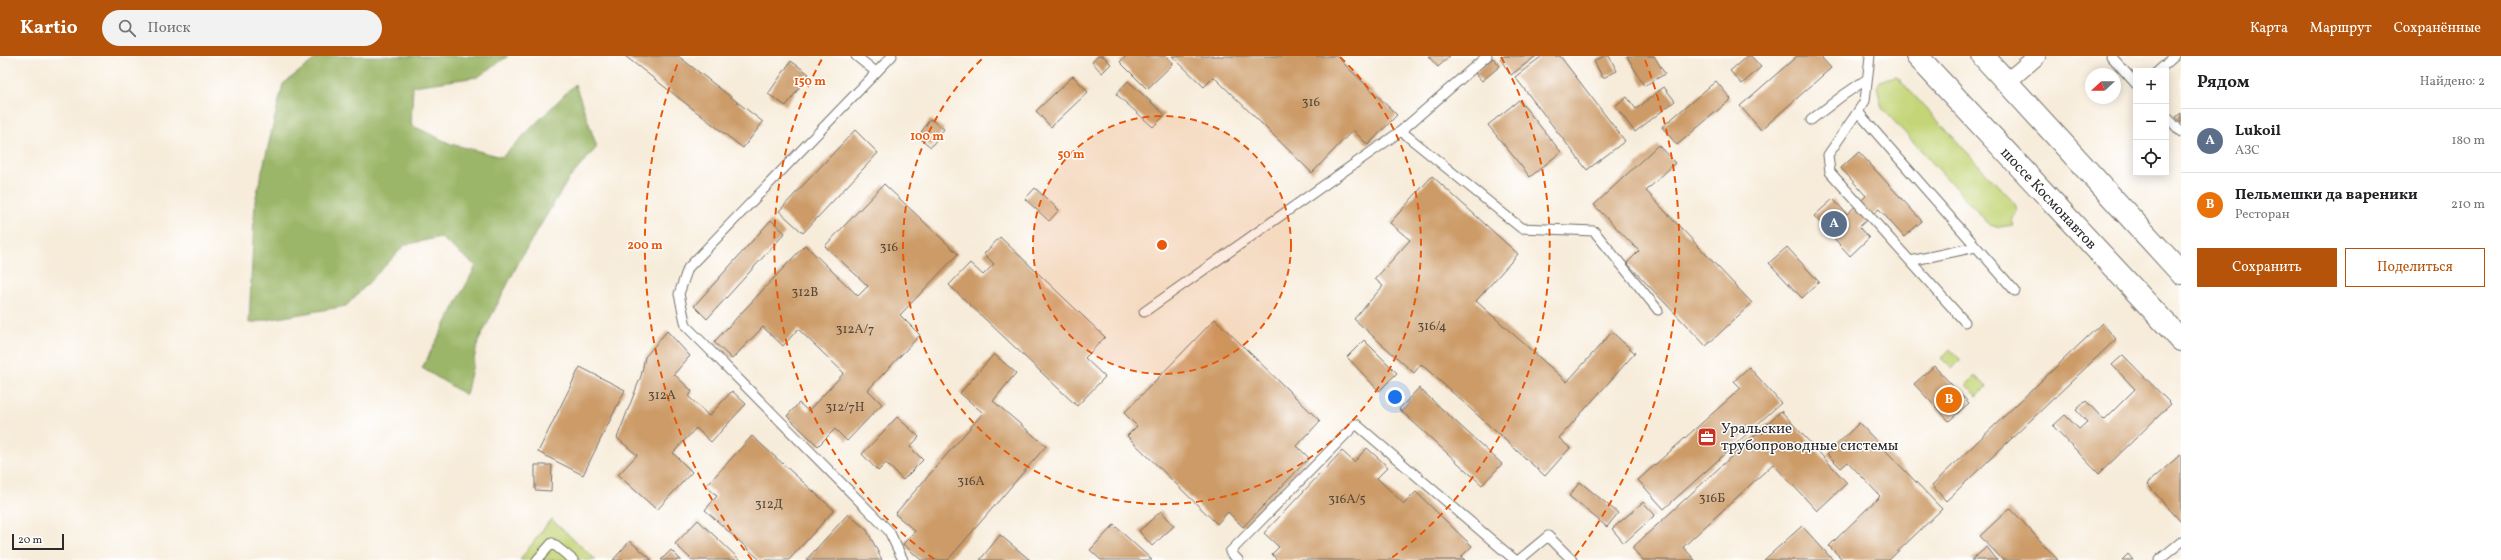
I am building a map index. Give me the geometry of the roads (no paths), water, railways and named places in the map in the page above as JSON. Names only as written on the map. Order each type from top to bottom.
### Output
[{"type":"main road","name":"шоссе Космонавтов","points":[[1917,56],[2181,340]]},
{"type":"main road","points":[[1983,56],[2181,273]]},
{"type":"street","points":[[2008,82],[2037,56]]},
{"type":"lane","points":[[856,56],[876,72]]},
{"type":"lane","points":[[892,56],[688,268],[679,294],[686,326],[889,531],[904,560]]},
{"type":"lane","points":[[1144,312],[1401,132],[1487,56]]},
{"type":"lane","points":[[1870,56],[1865,101],[1828,155],[1830,172],[1965,322]]},
{"type":"lane","points":[[2111,56],[2133,81]]},
{"type":"lane","points":[[2161,68],[2175,56]]},
{"type":"lane","points":[[1811,120],[1842,96],[1868,80]]},
{"type":"lane","points":[[1858,112],[2015,291]]},
{"type":"lane","points":[[2169,119],[2181,132]]},
{"type":"lane","points":[[1401,132],[1520,228],[1594,231],[1658,310]]},
{"type":"lane","points":[[1910,261],[1976,247]]},
{"type":"lane","points":[[1238,560],[1230,552],[1356,424],[1515,560]]},
{"type":"lane","points":[[1519,560],[1548,536],[1572,560]]},
{"type":"lane","points":[[2159,560],[2181,542]]},
{"type":"lane","points":[[537,560],[552,543],[573,560]]},
{"type":"place","name":"Lukoil","points":[[1834,224]]},
{"type":"place","name":"Пельмешки да вареники","points":[[1949,400]]},
{"type":"place","name":"Уральские трубопроводные системы","points":[[1707,437]]}]
